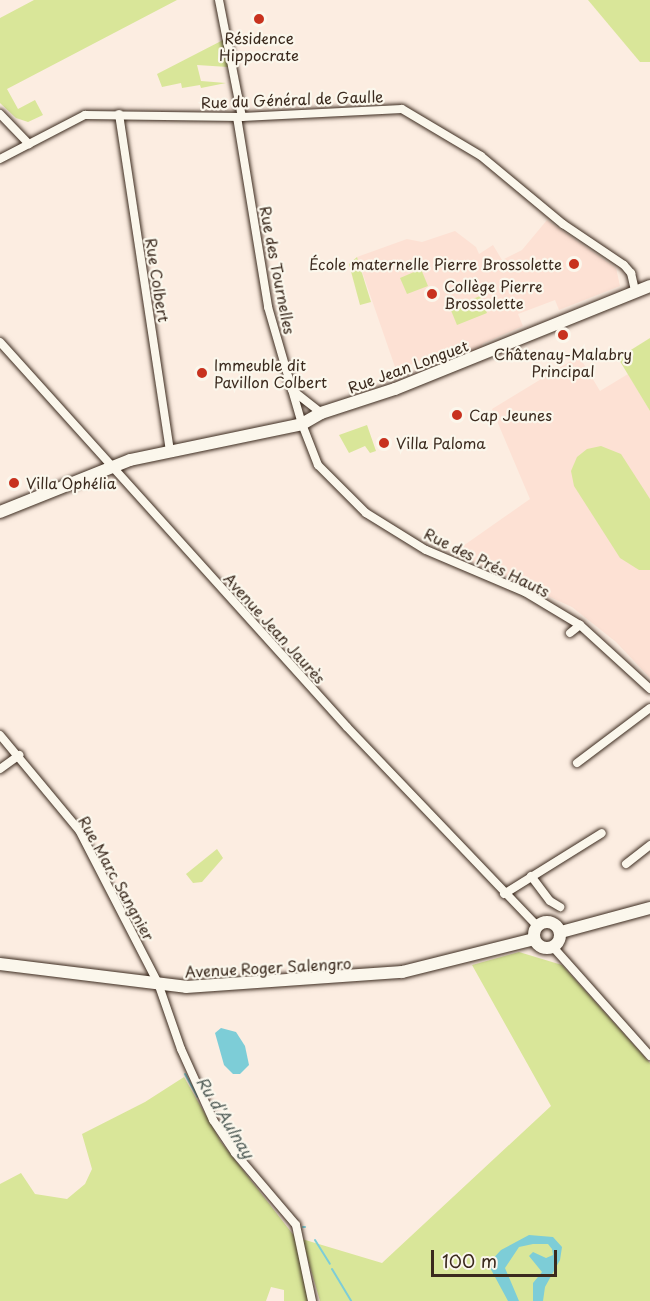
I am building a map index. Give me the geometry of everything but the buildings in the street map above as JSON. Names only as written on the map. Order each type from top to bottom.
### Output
[{"type":"main road","name":"Rue Jean Longuet","points":[[0,512],[111,466],[170,451],[302,424],[321,412],[395,389],[650,286]]},
{"type":"main road","points":[[561,932],[551,922],[536,932],[542,947],[553,947],[561,932],[650,908]]},
{"type":"main road","name":"Avenue Roger Salengro","points":[[0,964],[186,987],[402,972],[536,932]]},
{"type":"street","name":"Rue des Tournelles","points":[[219,0],[229,40],[268,307],[292,390]]},
{"type":"street","name":"Rue du Général de Gaulle","points":[[0,159],[76,117],[119,114],[240,117],[402,109],[481,156],[563,224],[624,265],[635,291]]},
{"type":"street","points":[[0,114],[29,144]]},
{"type":"street","name":"Rue Colbert","points":[[119,114],[170,451]]},
{"type":"street","name":"Avenue Jean Jaurès","points":[[0,342],[504,894],[536,932]]},
{"type":"street","points":[[292,390],[321,412]]},
{"type":"street","name":"Rue des Prés Hauts","points":[[292,390],[318,465],[366,513],[426,550],[525,591],[580,625],[650,690]]},
{"type":"street","points":[[570,633],[580,625]]},
{"type":"street","points":[[577,764],[650,708]]},
{"type":"street","name":"Rue Marc Sangnier","points":[[0,735],[19,755],[79,830],[158,983],[181,1050],[213,1120],[235,1153],[286,1210],[296,1225],[312,1301]]},
{"type":"street","points":[[0,769],[19,755]]},
{"type":"street","points":[[504,894],[602,833]]},
{"type":"street","points":[[626,864],[650,845]]},
{"type":"street","points":[[531,876],[550,901],[560,907]]},
{"type":"street","points":[[553,947],[650,1056]]},
{"type":"shaded area","name":"Collège Pierre Brossolette","points":[[547,220],[616,268],[620,286],[559,310],[555,300],[518,314],[523,326],[482,344],[484,350],[464,357],[460,352],[431,364],[427,357],[406,367],[404,364],[395,367],[357,257],[407,239],[422,242],[455,231],[476,247],[479,254],[493,245],[502,260],[522,250]]},
{"type":"shaded area","points":[[579,356],[600,391],[628,374],[650,411],[650,678],[616,642],[572,607],[453,553],[530,499],[492,409]]},
{"type":"green space","points":[[34,0],[177,0],[7,89],[18,109],[35,100],[43,115],[28,122],[16,118],[0,103],[0,18]]},
{"type":"green space","points":[[588,0],[650,0],[650,62],[640,62]]},
{"type":"green space","points":[[225,39],[228,67],[197,65],[201,81],[226,83],[201,88],[200,85],[182,88],[181,83],[162,87],[157,74]]},
{"type":"green space","points":[[357,257],[371,302],[360,305],[349,264]]},
{"type":"green space","points":[[421,269],[428,286],[407,294],[400,278]]},
{"type":"green space","points":[[480,296],[487,313],[457,325],[450,308]]},
{"type":"green space","points":[[650,338],[650,411],[618,358]]},
{"type":"green space","points":[[367,425],[376,451],[370,453],[365,446],[349,453],[339,435]]},
{"type":"green space","points":[[601,446],[621,454],[650,499],[650,570],[639,570],[620,558],[574,486],[571,471],[577,457],[587,449]]},
{"type":"green space","points":[[217,849],[223,858],[202,882],[193,883],[186,874]]},
{"type":"green space","points":[[519,952],[562,965],[650,1063],[650,1301],[320,1301],[302,1239],[382,1263],[551,1106],[472,965]]},
{"type":"green space","points":[[184,1077],[221,1142],[295,1237],[308,1301],[284,1301],[284,1290],[271,1287],[266,1301],[0,1301],[0,1184],[21,1173],[35,1194],[67,1199],[85,1184],[92,1169],[82,1134],[145,1102]]},
{"type":"water","points":[[221,1028],[236,1032],[245,1046],[249,1065],[240,1074],[233,1074],[224,1065],[215,1033]]},
{"type":"water","points":[[529,1235],[553,1237],[562,1247],[560,1260],[545,1287],[543,1301],[533,1301],[533,1283],[542,1272],[529,1256],[533,1252],[546,1258],[553,1255],[552,1249],[548,1244],[519,1247],[505,1268],[519,1301],[508,1301],[488,1264],[501,1250]]},
{"type":"waterway","name":"Ru d'Aulnay","points":[[185,1074],[198,1097]]},
{"type":"waterway","name":"Ru d'Aulnay","points":[[315,1240],[330,1264]]},
{"type":"waterway","name":"Ru d'Aulnay","points":[[332,1269],[351,1301]]},
{"type":"place","name":"Résidence Hippocrate","points":[[259,19]]},
{"type":"place","name":"École maternelle Pierre Brossolette","points":[[574,264]]},
{"type":"place","name":"Collège Pierre Brossolette","points":[[432,294]]},
{"type":"place","name":"Châtenay-Malabry Principal","points":[[563,335]]},
{"type":"place","name":"Immeuble dit Pavillon Colbert","points":[[202,373]]},
{"type":"place","name":"Cap Jeunes","points":[[457,415]]},
{"type":"place","name":"Villa Paloma","points":[[384,443]]},
{"type":"place","name":"Villa Ophélia","points":[[14,483]]}]
